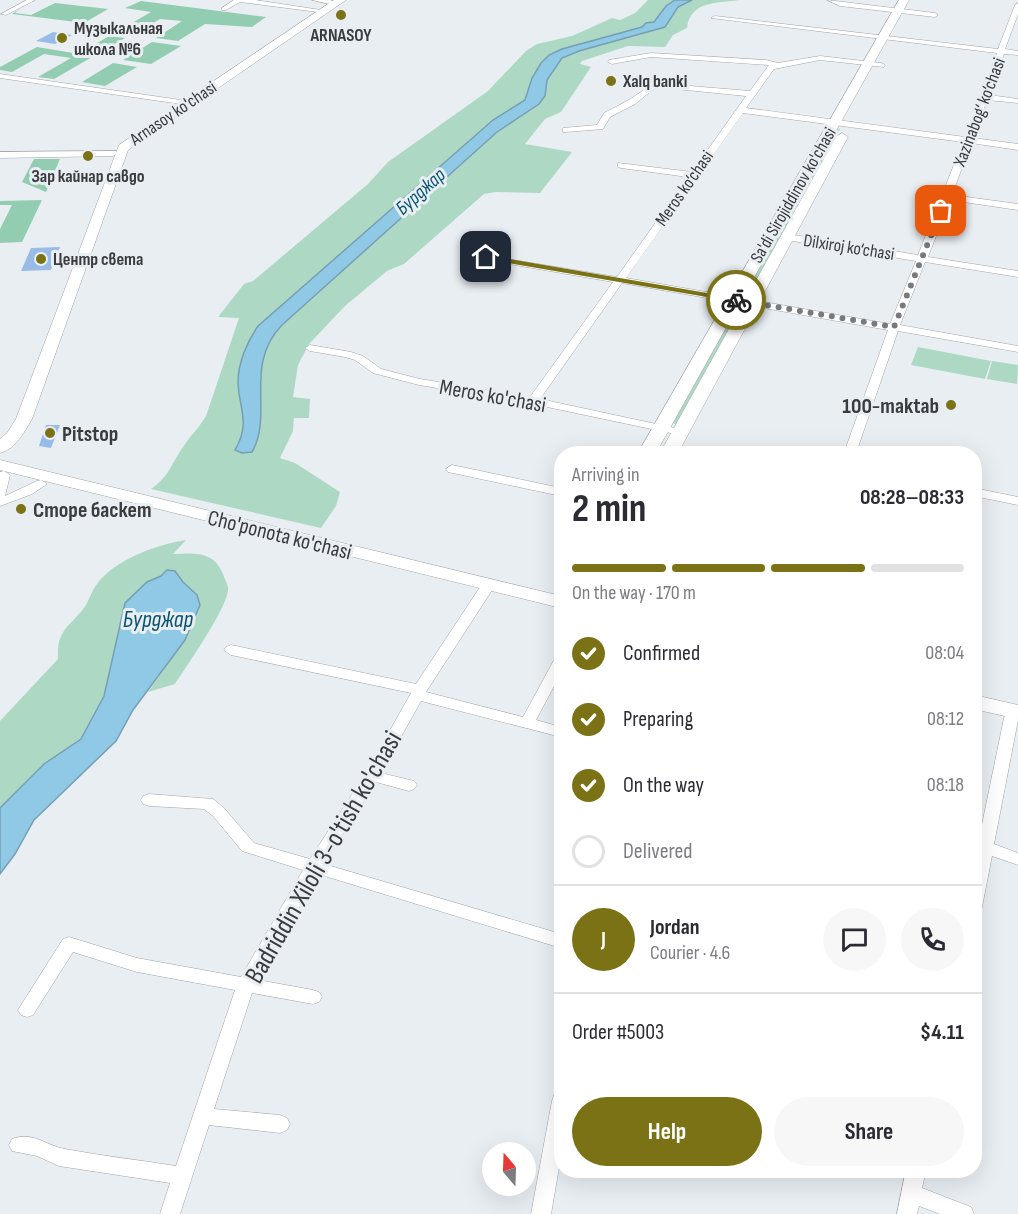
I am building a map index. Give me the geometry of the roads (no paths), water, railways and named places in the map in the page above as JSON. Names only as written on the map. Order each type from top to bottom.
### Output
[{"type":"street","points":[[4,14],[32,0]]},
{"type":"street","points":[[224,9],[239,0],[328,4]]},
{"type":"street","points":[[830,0],[840,4],[898,11],[903,25]]},
{"type":"street","name":"Sa'di Sirojiddinov ko'chasi","points":[[870,85],[883,37],[904,0]]},
{"type":"street","name":"Sa'di Sirojiddinov ko'chasi","points":[[673,446],[787,237],[874,64],[903,25],[917,0]]},
{"type":"street","name":"Arnasoy ko'chasi","points":[[0,494],[4,484],[3,440],[17,411],[83,245],[118,145],[184,103],[328,4]]},
{"type":"street","name":"Xazinabog‘ ko‘chasi","points":[[852,446],[894,327],[1003,51],[1018,5]]},
{"type":"street","points":[[715,18],[883,37],[903,25],[935,15]]},
{"type":"street","points":[[903,25],[1018,53]]},
{"type":"street","points":[[612,62],[651,55],[766,62],[775,65],[820,58],[874,64]]},
{"type":"street","name":"Meros ko‘chasi","points":[[533,401],[692,175],[771,67],[775,65]]},
{"type":"street","points":[[0,76],[184,103]]},
{"type":"street","points":[[566,130],[600,127],[607,114],[632,102],[654,85],[752,94]]},
{"type":"street","points":[[984,97],[1018,101]]},
{"type":"street","points":[[741,110],[846,120],[1018,147]]},
{"type":"street","name":"Sa'di Sirojiddinov ko'chasi","points":[[651,446],[734,299],[846,120]]},
{"type":"street","points":[[0,155],[116,153]]},
{"type":"street","points":[[621,165],[692,175]]},
{"type":"street","points":[[947,196],[1018,207]]},
{"type":"street","name":"Dilxiroj ko‘chasi","points":[[787,237],[1018,274]]},
{"type":"street","points":[[486,257],[1018,349]]},
{"type":"street","name":"Meros ko'chasi","points":[[310,348],[347,354],[359,358],[377,371],[419,382],[533,401],[680,432]]},
{"type":"street","points":[[452,469],[554,491]]},
{"type":"street","name":"Cho'ponota ko'chasi","points":[[2,470],[41,484],[189,516]]},
{"type":"street","name":"Cho'ponota ko'chasi","points":[[2,470],[487,588],[554,607]]},
{"type":"street","points":[[0,502],[41,484]]},
{"type":"street","points":[[982,494],[1018,501]]},
{"type":"street","name":"Cho'ponota ko'chasi","points":[[487,588],[554,601]]},
{"type":"street","name":"Badriddin Xiloli 3-o'tish ko'chasi","points":[[170,1214],[245,986],[314,866],[372,776],[418,693],[487,588]]},
{"type":"street","points":[[231,650],[418,693],[554,730]]},
{"type":"street","points":[[527,723],[554,673]]},
{"type":"street","points":[[982,705],[1015,715]]},
{"type":"street","points":[[982,710],[1015,715]]},
{"type":"street","points":[[982,833],[1015,715]]},
{"type":"street","points":[[372,776],[409,785]]},
{"type":"street","points":[[149,800],[207,803],[215,807],[236,837],[248,846],[554,939]]},
{"type":"street","points":[[982,845],[1018,859]]},
{"type":"street","points":[[27,1010],[69,944],[137,965],[313,997]]},
{"type":"street","points":[[203,1116],[280,1124]]},
{"type":"street","points":[[541,1214],[554,1141]]},
{"type":"street","points":[[19,1145],[39,1147],[59,1157],[182,1176]]},
{"type":"street","points":[[907,1214],[914,1178]]},
{"type":"street","points":[[910,1193],[963,1214]]},
{"type":"water","name":"Бурджар","points":[[675,0],[692,0],[678,7],[665,27],[579,51],[562,58],[547,80],[545,96],[539,104],[497,132],[282,325],[270,340],[264,356],[258,437],[252,452],[242,453],[235,450],[240,440],[243,424],[238,382],[241,360],[258,326],[493,120],[525,100],[532,78],[549,55],[562,49],[654,22],[666,6]]},
{"type":"water","name":"Бурджар","points":[[167,570],[175,571],[197,595],[200,605],[185,640],[133,710],[116,741],[34,820],[15,854],[0,874],[0,808],[44,764],[81,739],[104,696],[125,603],[147,582],[161,576]]},
{"type":"place","name":"ARNASOY","points":[[341,15]]},
{"type":"place","name":"Mузыкальная школа №6","points":[[62,38]]},
{"type":"place","name":"Xalq banki","points":[[611,81]]},
{"type":"place","name":"Зар кайнар савдо","points":[[88,156]]},
{"type":"place","name":"Центр света","points":[[41,259]]},
{"type":"place","name":"100-maktab","points":[[951,405]]},
{"type":"place","name":"Pitstop","points":[[50,433]]},
{"type":"place","name":"Сторе баскет","points":[[21,509]]}]
